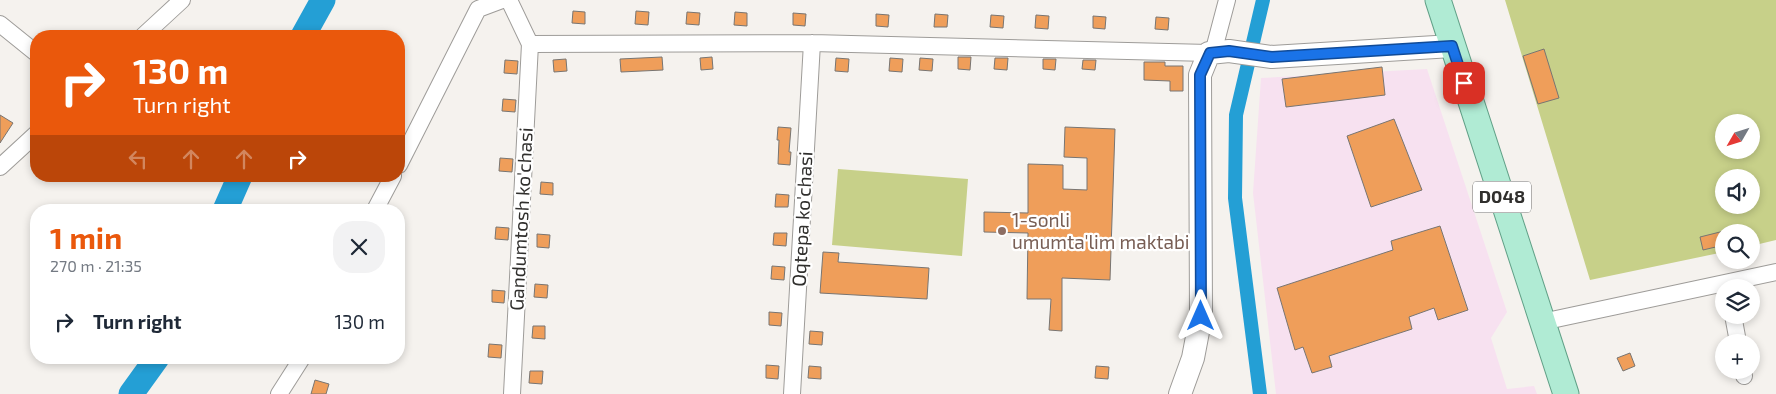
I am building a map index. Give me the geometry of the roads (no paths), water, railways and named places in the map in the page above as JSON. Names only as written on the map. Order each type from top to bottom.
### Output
[{"type":"main road","name":"D048","points":[[1438,0],[1566,394]]},
{"type":"main road","points":[[1180,394],[1193,358],[1201,316],[1200,75],[1217,53],[1272,57],[1452,46]]},
{"type":"street","points":[[150,30],[182,0]]},
{"type":"street","points":[[405,153],[478,9],[502,0]]},
{"type":"street","points":[[509,0],[530,44],[812,43],[1217,53],[1227,0]]},
{"type":"street","points":[[0,24],[30,48]]},
{"type":"street","name":"Oqtepa ko'chasi","points":[[792,394],[812,43]]},
{"type":"street","name":"Gandumtosh ko'chasi","points":[[512,394],[530,44]]},
{"type":"street","points":[[0,167],[30,140]]},
{"type":"street","points":[[379,204],[390,182]]},
{"type":"street","points":[[1750,279],[1776,272]]},
{"type":"street","points":[[1542,322],[1715,287]]},
{"type":"street","points":[[279,394],[298,364]]},
{"type":"waterway","points":[[306,30],[323,0]]},
{"type":"waterway","points":[[1260,394],[1235,198],[1236,115],[1263,0]]},
{"type":"waterway","points":[[228,204],[237,182]]},
{"type":"waterway","points":[[131,394],[153,364]]},
{"type":"place","name":"1-sonli umumta'lim maktabi","points":[[1002,231]]}]
